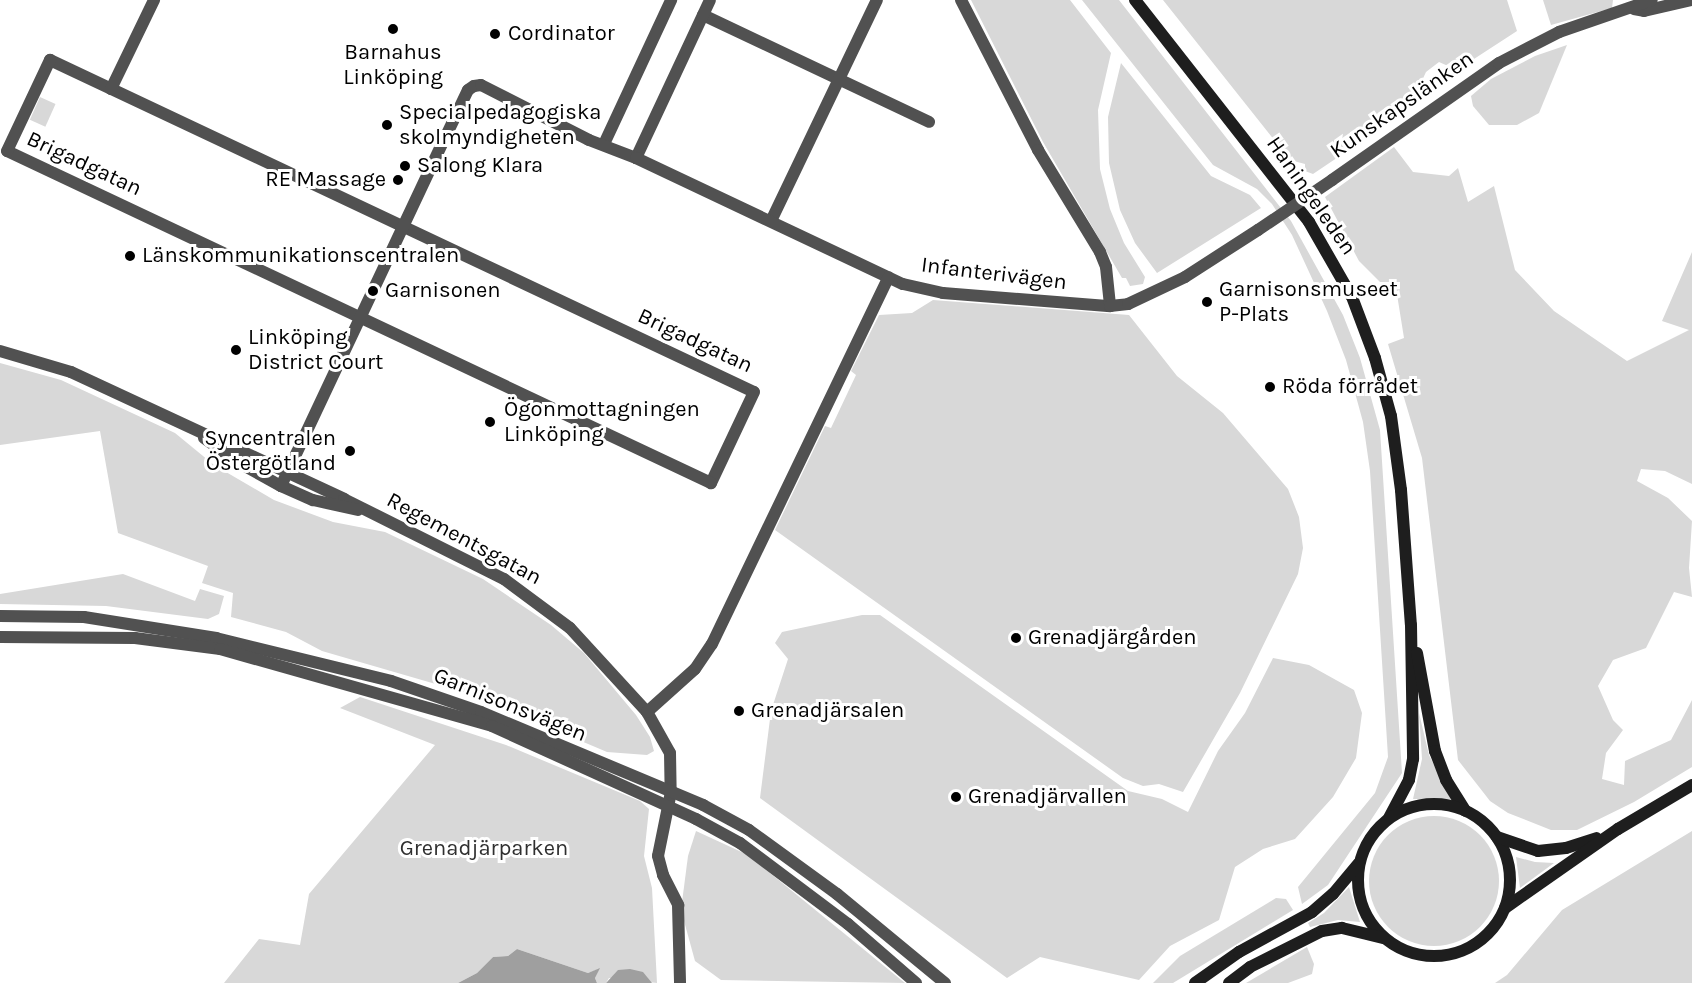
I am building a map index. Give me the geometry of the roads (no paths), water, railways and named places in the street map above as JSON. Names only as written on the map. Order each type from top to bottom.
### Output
[{"type":"main road","name":"Haningeleden","points":[[1135,0],[1309,222],[1352,297],[1375,358],[1391,416],[1401,490],[1411,626],[1413,759],[1409,780],[1389,818]]},
{"type":"main road","name":"Haningeleden","points":[[1411,626],[1435,751],[1446,780],[1465,810]]},
{"type":"main road","points":[[1229,983],[1250,967],[1322,931],[1342,928],[1384,938],[1411,952],[1442,956],[1480,941],[1505,908],[1618,829],[1692,785]]},
{"type":"main road","points":[[1195,983],[1239,952],[1312,912],[1333,894],[1359,862],[1376,830],[1389,818],[1426,804],[1465,810],[1497,837],[1519,847],[1551,851],[1618,829]]},
{"type":"main road","points":[[1497,837],[1510,871],[1505,908]]},
{"type":"main road","points":[[1359,862],[1361,903],[1384,938]]},
{"type":"street","points":[[111,89],[154,0]]},
{"type":"street","points":[[604,144],[671,0]]},
{"type":"street","points":[[636,158],[710,0]]},
{"type":"street","points":[[771,221],[877,0]]},
{"type":"street","points":[[961,0],[1038,150],[1100,252],[1106,267],[1110,306]]},
{"type":"street","name":"Kunskapslänken","points":[[1110,306],[1128,304],[1185,277],[1332,180],[1499,63],[1559,32],[1634,9],[1652,0]]},
{"type":"street","name":"Kunskapslänken","points":[[1634,9],[1644,11],[1690,0]]},
{"type":"street","points":[[703,15],[929,122]]},
{"type":"street","name":"Brigadgatan","points":[[50,60],[404,227],[754,392],[711,483],[7,151],[50,60]]},
{"type":"street","points":[[281,486],[468,90],[474,86],[481,85],[889,277]]},
{"type":"street","name":"Infanterivägen","points":[[647,712],[681,683],[708,651],[889,277],[944,293],[1110,306]]},
{"type":"street","name":"Regementsgatan","points":[[0,351],[71,372],[484,568],[540,603],[584,642],[647,712],[670,753],[671,792],[658,856],[663,875],[678,905],[680,983]]},
{"type":"street","name":"Regementsgatan","points":[[196,430],[234,460],[281,486],[335,507],[365,511]]},
{"type":"street","name":"Garnisonsvägen","points":[[0,616],[107,619],[328,664],[481,712],[712,810],[769,844],[945,983]]},
{"type":"street","name":"Garnisonsvägen","points":[[0,637],[135,638],[249,655],[483,722],[669,807],[740,843],[771,865],[916,983]]},
{"type":"place","name":"Barnahus Linköping","points":[[393,29]]},
{"type":"place","name":"Cordinator","points":[[495,34]]},
{"type":"place","name":"Specialpedagogiska skolmyndigheten","points":[[387,125]]},
{"type":"place","name":"Salong Klara","points":[[405,166]]},
{"type":"place","name":"RE Massage","points":[[398,180]]},
{"type":"place","name":"Länskommunikationscentralen","points":[[130,256]]},
{"type":"place","name":"Garnisonen","points":[[373,291]]},
{"type":"place","name":"Garnisonsmuseet P-Plats","points":[[1207,302]]},
{"type":"place","name":"Linköping District Court","points":[[236,350]]},
{"type":"place","name":"Röda förrådet","points":[[1270,387]]},
{"type":"place","name":"Ögonmottagningen Linköping","points":[[490,422]]},
{"type":"place","name":"Syncentralen Östergötland","points":[[350,451]]},
{"type":"place","name":"Grenadjärgården","points":[[1016,638]]},
{"type":"place","name":"Grenadjärsalen","points":[[739,711]]},
{"type":"place","name":"Grenadjärvallen","points":[[956,797]]},
{"type":"park label","name":"Grenadjärparken","points":[[484,849]]}]
